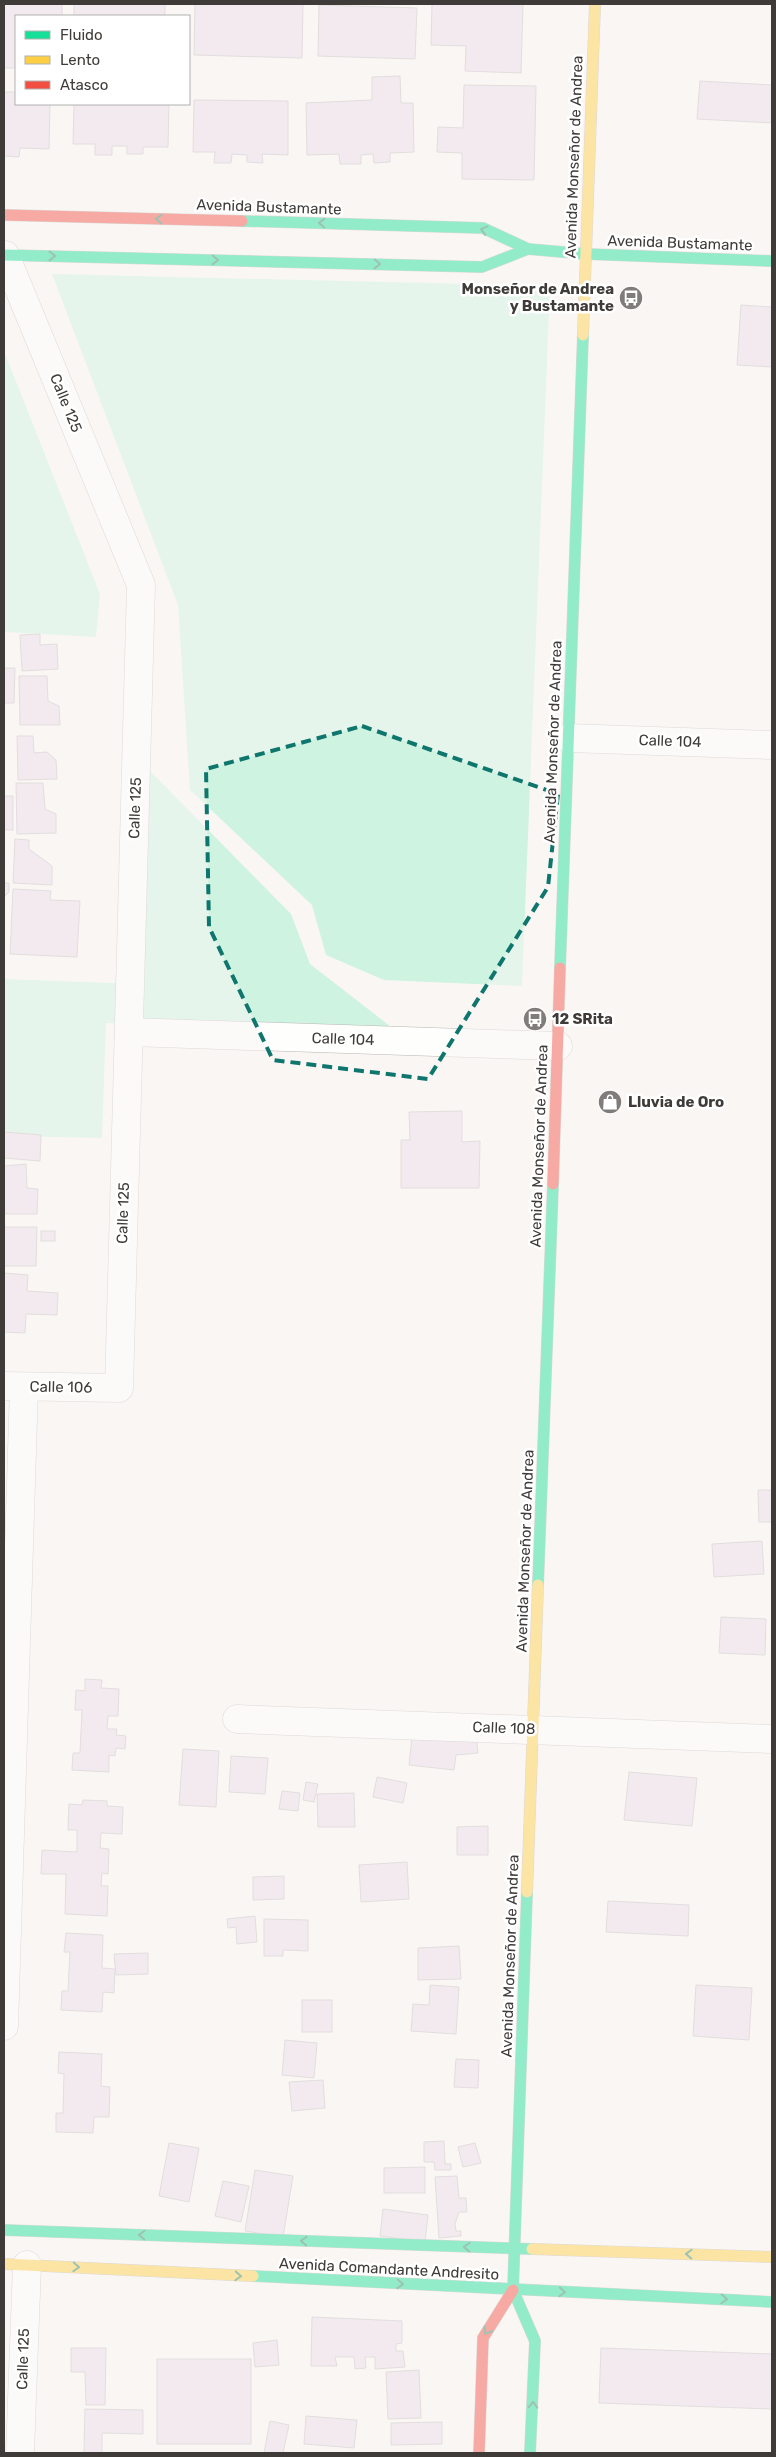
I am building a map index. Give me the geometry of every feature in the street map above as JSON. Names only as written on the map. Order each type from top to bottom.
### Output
[{"type":"main road","name":"Avenida Monseñor de Andrea","points":[[530,2453],[535,2341],[513,2290],[595,4]]},
{"type":"main road","name":"Avenida Bustamante","points":[[4,215],[484,228],[528,249],[586,254],[772,261]]},
{"type":"main road","name":"Avenida Bustamante","points":[[4,255],[482,267],[528,249]]},
{"type":"main road","name":"Avenida Comandante Andresito","points":[[4,2230],[772,2257]]},
{"type":"main road","name":"Avenida Comandante Andresito","points":[[15,2264],[772,2302]]},
{"type":"main road","name":"Avenida Monseñor de Andrea","points":[[479,2453],[483,2338],[513,2290]]},
{"type":"street","name":"Calle 125","points":[[4,255],[141,585],[119,1388]]},
{"type":"street","name":"Calle 104","points":[[568,738],[772,745]]},
{"type":"street","name":"Calle 104","points":[[129,1032],[558,1046]]},
{"type":"street","name":"Calle 106","points":[[14,1386],[119,1388]]},
{"type":"street","points":[[4,2026],[14,1386]]},
{"type":"street","name":"Calle 108","points":[[237,1719],[533,1728],[772,1739]]},
{"type":"street","name":"Calle 125","points":[[15,2264],[20,2453]]},
{"type":"highlighted area","points":[[362,726],[558,794],[548,887],[428,1079],[273,1060],[209,927],[206,769]]},
{"type":"green space","points":[[52,274],[550,286],[522,986],[384,980],[326,955],[312,905],[190,790],[178,605]]},
{"type":"green space","points":[[4,351],[100,594],[96,637],[4,632]]},
{"type":"green space","points":[[148,769],[291,914],[310,964],[404,1037],[106,1023],[102,1138],[4,1136],[4,979],[140,984]]},
{"type":"building","points":[[4,4],[62,4],[62,15],[15,15],[15,68],[4,68]]},
{"type":"building","points":[[74,4],[165,4],[165,15],[74,15]]},
{"type":"building","points":[[195,4],[303,4],[302,58],[194,55]]},
{"type":"building","points":[[432,4],[523,4],[521,73],[465,71],[466,46],[431,45]]},
{"type":"building","points":[[319,5],[417,8],[415,59],[318,56]]},
{"type":"building","points":[[400,76],[401,103],[413,103],[414,152],[390,153],[390,162],[374,163],[373,154],[361,155],[361,164],[340,164],[339,154],[307,155],[306,103],[372,100],[372,77]]},
{"type":"building","points":[[700,81],[772,85],[772,123],[697,119]]},
{"type":"building","points":[[464,85],[536,86],[534,180],[462,179],[462,153],[437,152],[438,127],[463,128]]},
{"type":"building","points":[[4,92],[15,92],[15,105],[50,105],[49,149],[20,148],[19,157],[4,156]]},
{"type":"building","points":[[194,100],[288,101],[288,155],[262,154],[263,163],[247,162],[247,155],[232,154],[231,163],[214,163],[215,152],[193,152]]},
{"type":"building","points":[[74,105],[169,105],[168,147],[143,147],[143,154],[127,154],[127,146],[112,146],[112,155],[95,155],[95,144],[73,144]]},
{"type":"building","points":[[741,305],[772,307],[772,367],[737,365]]},
{"type":"building","points":[[40,634],[40,645],[57,644],[58,669],[22,671],[20,635]]},
{"type":"building","points":[[4,668],[15,668],[14,703],[4,703]]},
{"type":"building","points":[[19,676],[47,676],[48,701],[59,706],[60,725],[20,725]]},
{"type":"building","points":[[17,736],[33,736],[34,753],[47,752],[56,760],[57,779],[18,780]]},
{"type":"building","points":[[16,783],[43,783],[45,809],[56,814],[56,833],[17,834]]},
{"type":"building","points":[[4,796],[13,796],[13,830],[4,830]]},
{"type":"building","points":[[15,839],[29,840],[29,849],[52,866],[52,885],[13,883]]},
{"type":"building","points":[[4,883],[9,883],[9,892],[4,897]]},
{"type":"building","points":[[13,889],[51,891],[50,900],[80,901],[77,957],[10,954]]},
{"type":"building","points":[[462,1111],[462,1142],[480,1141],[479,1188],[401,1188],[401,1140],[410,1140],[409,1112]]},
{"type":"building","points":[[4,1132],[41,1135],[40,1161],[4,1158]]},
{"type":"building","points":[[26,1164],[27,1188],[38,1189],[37,1214],[4,1214],[4,1166]]},
{"type":"building","points":[[4,1227],[37,1227],[36,1266],[4,1266]]},
{"type":"building","points":[[41,1231],[55,1231],[55,1241],[41,1241]]},
{"type":"building","points":[[4,1273],[28,1275],[27,1291],[58,1293],[57,1315],[26,1314],[25,1333],[4,1332]]},
{"type":"building","points":[[758,1490],[772,1490],[772,1522],[759,1522]]},
{"type":"building","points":[[762,1541],[764,1574],[714,1577],[712,1544]]},
{"type":"building","points":[[721,1617],[766,1619],[765,1655],[719,1653]]},
{"type":"building","points":[[85,1679],[102,1680],[101,1688],[119,1689],[118,1716],[108,1716],[107,1729],[117,1729],[116,1735],[126,1736],[125,1749],[116,1748],[115,1756],[109,1755],[109,1772],[72,1770],[73,1753],[80,1753],[82,1710],[75,1710],[76,1690],[85,1691]]},
{"type":"building","points":[[413,1728],[476,1735],[478,1753],[456,1755],[454,1770],[409,1765]]},
{"type":"building","points":[[183,1749],[219,1751],[216,1807],[179,1805]]},
{"type":"building","points":[[231,1756],[268,1758],[265,1794],[229,1792]]},
{"type":"building","points":[[629,1772],[697,1778],[692,1826],[624,1820]]},
{"type":"building","points":[[377,1777],[407,1783],[403,1803],[373,1797]]},
{"type":"building","points":[[306,1782],[318,1784],[314,1802],[303,1800]]},
{"type":"building","points":[[282,1791],[300,1793],[298,1811],[279,1809]]},
{"type":"building","points":[[354,1793],[355,1827],[318,1827],[317,1794]]},
{"type":"building","points":[[83,1800],[107,1801],[107,1806],[123,1807],[122,1834],[101,1833],[100,1848],[109,1849],[108,1874],[102,1873],[101,1886],[108,1886],[107,1916],[65,1914],[66,1874],[41,1874],[42,1850],[77,1852],[77,1830],[68,1830],[69,1804],[82,1805]]},
{"type":"building","points":[[488,1826],[488,1855],[457,1855],[457,1827]]},
{"type":"building","points":[[407,1862],[409,1899],[361,1902],[359,1865]]},
{"type":"building","points":[[284,1876],[284,1899],[253,1900],[253,1877]]},
{"type":"building","points":[[608,1901],[689,1905],[688,1936],[606,1932]]},
{"type":"building","points":[[255,1916],[257,1942],[237,1944],[236,1927],[228,1928],[227,1919]]},
{"type":"building","points":[[264,1919],[308,1920],[308,1951],[283,1950],[283,1956],[264,1956]]},
{"type":"building","points":[[66,1933],[103,1935],[102,1968],[115,1969],[114,1993],[103,1992],[102,2012],[61,2010],[62,1991],[68,1991],[70,1952],[64,1952]]},
{"type":"building","points":[[459,1946],[461,1979],[418,1980],[418,1948]]},
{"type":"building","points":[[148,1953],[148,1974],[116,1975],[114,1954]]},
{"type":"building","points":[[430,1985],[459,1987],[456,2034],[411,2031],[413,2004],[429,2005]]},
{"type":"building","points":[[696,1985],[752,1988],[749,2040],[693,2036]]},
{"type":"building","points":[[302,2000],[332,2000],[332,2032],[302,2032]]},
{"type":"building","points":[[285,2040],[317,2043],[314,2078],[282,2075]]},
{"type":"building","points":[[59,2052],[102,2054],[101,2086],[110,2087],[109,2117],[94,2117],[93,2133],[56,2132],[56,2113],[63,2113],[64,2074],[58,2073]]},
{"type":"building","points":[[456,2059],[479,2060],[478,2088],[454,2087]]},
{"type":"building","points":[[323,2080],[325,2108],[292,2111],[289,2082]]},
{"type":"building","points":[[444,2141],[445,2164],[451,2164],[451,2170],[435,2170],[434,2162],[424,2162],[424,2142]]},
{"type":"building","points":[[169,2143],[199,2148],[189,2202],[159,2196]]},
{"type":"building","points":[[475,2143],[481,2163],[463,2167],[458,2147]]},
{"type":"building","points":[[425,2167],[425,2193],[384,2193],[384,2168]]},
{"type":"building","points":[[255,2170],[293,2176],[283,2237],[245,2231]]},
{"type":"building","points":[[457,2176],[459,2198],[466,2198],[467,2212],[459,2212],[455,2224],[456,2231],[461,2231],[461,2236],[439,2238],[435,2177]]},
{"type":"building","points":[[223,2181],[249,2186],[241,2222],[215,2216]]},
{"type":"building","points":[[383,2209],[428,2215],[425,2242],[380,2236]]},
{"type":"building","points":[[312,2317],[402,2321],[402,2343],[396,2344],[396,2351],[403,2351],[405,2367],[375,2369],[375,2357],[365,2357],[366,2368],[355,2369],[354,2357],[335,2357],[337,2366],[311,2366]]},
{"type":"building","points":[[277,2340],[279,2365],[255,2367],[253,2343]]},
{"type":"building","points":[[71,2348],[106,2348],[105,2405],[86,2405],[85,2372],[71,2372]]},
{"type":"building","points":[[601,2348],[772,2354],[772,2409],[599,2403]]},
{"type":"building","points":[[157,2359],[251,2359],[251,2444],[157,2444]]},
{"type":"building","points":[[419,2370],[421,2418],[388,2419],[386,2372]]},
{"type":"building","points":[[85,2409],[143,2410],[143,2434],[102,2433],[102,2453],[84,2453]]},
{"type":"building","points":[[306,2416],[357,2420],[354,2448],[304,2444]]},
{"type":"building","points":[[270,2421],[289,2425],[283,2453],[264,2453]]},
{"type":"building","points":[[442,2422],[442,2444],[391,2445],[391,2423]]},
{"type":"traffic: fast","points":[[242,221],[483,228],[528,249],[586,254],[772,261]]},
{"type":"traffic: fast","points":[[4,255],[482,267],[528,249]]},
{"type":"traffic: fast","points":[[560,968],[583,335]]},
{"type":"traffic: fast","points":[[538,1585],[553,1184]]},
{"type":"traffic: fast","points":[[527,1892],[513,2290],[535,2341],[530,2453]]},
{"type":"traffic: fast","points":[[4,2230],[532,2249]]},
{"type":"traffic: fast","points":[[253,2276],[772,2302]]},
{"type":"traffic: slow","points":[[583,335],[595,4]]},
{"type":"traffic: slow","points":[[527,1892],[538,1585]]},
{"type":"traffic: slow","points":[[532,2249],[772,2257]]},
{"type":"traffic: slow","points":[[4,2264],[253,2276]]},
{"type":"traffic: jam","points":[[4,215],[242,221]]},
{"type":"traffic: jam","points":[[553,1184],[560,968]]},
{"type":"traffic: jam","points":[[479,2453],[483,2338],[513,2290]]},
{"type":"place","name":"Monseñor de Andrea y Bustamante","points":[[631,298]]},
{"type":"place","name":"12 SRita","points":[[535,1019]]},
{"type":"place","name":"Lluvia de Oro","points":[[610,1102]]}]
